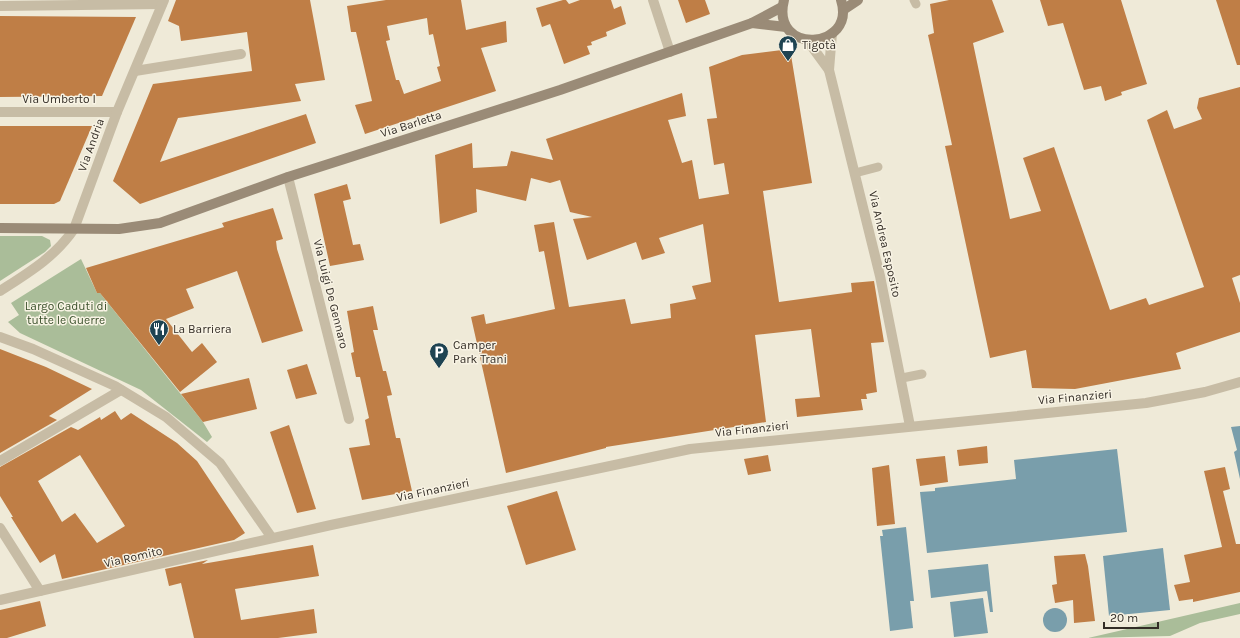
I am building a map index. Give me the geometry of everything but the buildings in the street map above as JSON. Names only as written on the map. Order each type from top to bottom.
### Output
[{"type":"street","points":[[654,0],[670,52]]},
{"type":"street","points":[[808,40],[816,40],[832,33],[842,19],[842,5],[858,0]]},
{"type":"street","points":[[0,6],[163,2]]},
{"type":"street","name":"Via Andria","points":[[0,291],[63,246],[74,230],[117,112],[163,2]]},
{"type":"street","name":"Via Barletta","points":[[0,228],[119,230],[160,223],[288,176],[560,90],[752,24],[783,4]]},
{"type":"street","name":"Via Barletta","points":[[783,4],[782,17],[786,27],[796,36],[808,40]]},
{"type":"street","name":"Via Barletta","points":[[752,24],[786,27]]},
{"type":"street","name":"Via Andrea Esposito","points":[[832,33],[829,70],[880,276],[902,378],[910,426]]},
{"type":"street","name":"Via Andrea Esposito","points":[[808,40],[829,70]]},
{"type":"street","points":[[135,71],[241,54]]},
{"type":"street","name":"Via Umberto I","points":[[0,112],[117,112]]},
{"type":"street","name":"Via Luigi De Gennaro","points":[[288,176],[349,419]]},
{"type":"street","points":[[0,337],[70,365],[121,390],[166,417],[209,452],[230,475],[272,538]]},
{"type":"street","name":"Via Finanzieri","points":[[272,538],[690,449],[1146,403],[1205,392],[1240,382]]},
{"type":"street","points":[[0,461],[121,390]]},
{"type":"street","points":[[0,528],[40,591]]},
{"type":"street","name":"Via Romito","points":[[0,600],[272,538]]},
{"type":"lane","points":[[855,173],[878,167]]},
{"type":"lane","points":[[902,378],[922,374]]},
{"type":"green space","points":[[0,236],[42,236],[50,240],[51,246],[45,252],[0,281]]},
{"type":"green space","name":"Largo Caduti di tutte le Guerre","points":[[81,259],[97,293],[100,293],[203,422],[212,437],[207,442],[141,390],[20,333],[8,322],[19,315],[11,303]]},
{"type":"green space","points":[[1240,603],[1240,614],[1200,623],[1170,636],[1088,638]]},
{"type":"water","points":[[1240,426],[1240,479],[1234,452],[1237,450],[1231,427]]},
{"type":"water","points":[[1117,449],[1127,532],[927,553],[920,492],[935,491],[935,488],[1016,479],[1014,460]]},
{"type":"water","points":[[906,527],[914,601],[910,601],[913,628],[890,631],[880,536],[883,536],[882,530]]},
{"type":"water","points":[[1163,548],[1170,610],[1109,616],[1103,556]]},
{"type":"water","points":[[988,564],[993,612],[990,612],[987,591],[931,598],[928,570]]},
{"type":"water","points":[[983,598],[988,633],[954,637],[950,602]]},
{"type":"water","points":[[1055,608],[1060,609],[1066,615],[1066,625],[1060,631],[1055,632],[1050,631],[1044,625],[1043,620],[1044,615],[1050,609]]},
{"type":"place","name":"Tigotà","points":[[788,62]]},
{"type":"place","name":"La Barriera","points":[[159,346]]},
{"type":"place","name":"Camper Park Trani","points":[[439,369]]}]
